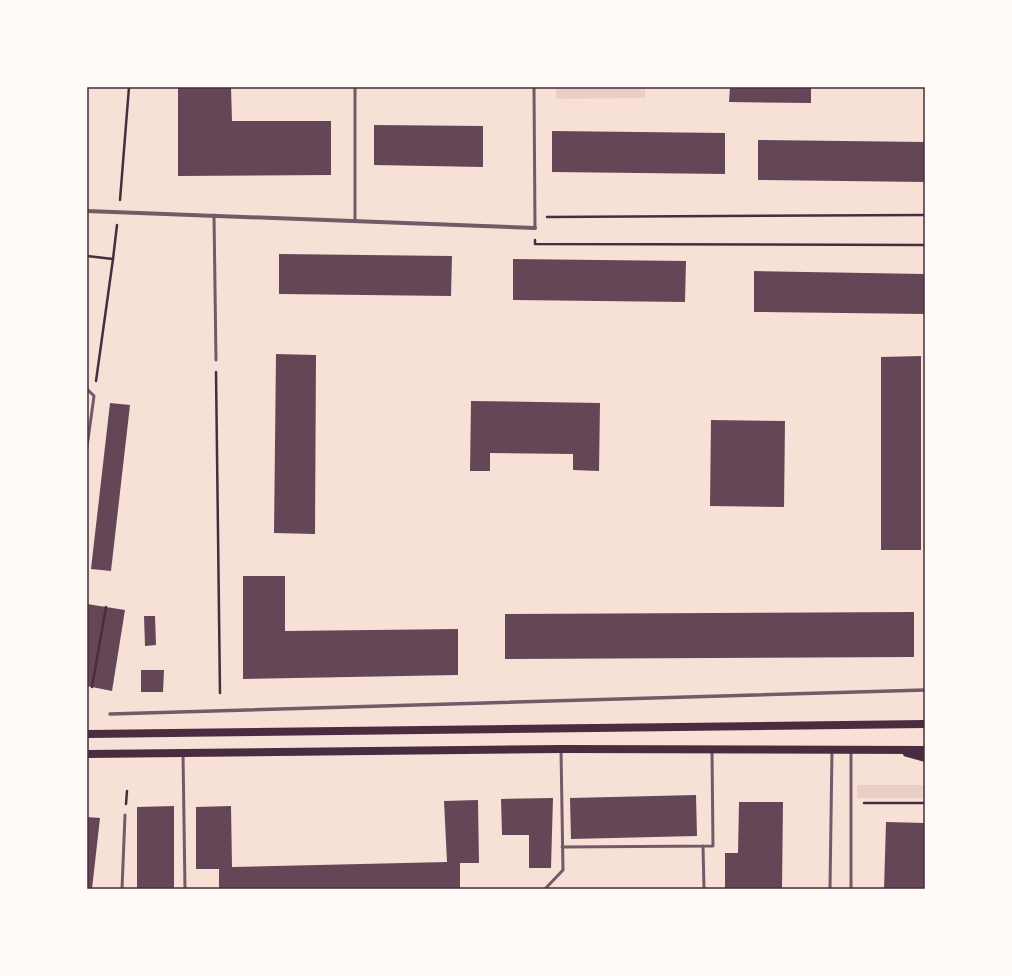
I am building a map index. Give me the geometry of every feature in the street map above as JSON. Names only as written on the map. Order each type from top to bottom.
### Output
[{"type":"main road","points":[[87,734],[925,724]]},
{"type":"main road","points":[[87,754],[561,749],[925,750]]},
{"type":"main road","points":[[896,750],[925,758]]},
{"type":"street","points":[[87,211],[535,228]]},
{"type":"street","points":[[110,714],[925,690]]},
{"type":"lane","points":[[355,87],[355,221]]},
{"type":"lane","points":[[534,87],[535,228]]},
{"type":"lane","points":[[214,215],[216,360]]},
{"type":"lane","points":[[87,389],[94,396],[87,447]]},
{"type":"lane","points":[[545,889],[563,870],[561,749]]},
{"type":"lane","points":[[562,847],[713,846],[712,749]]},
{"type":"lane","points":[[851,749],[851,889]]},
{"type":"lane","points":[[830,889],[832,750]]},
{"type":"lane","points":[[183,754],[185,889]]},
{"type":"lane","points":[[122,889],[125,815]]},
{"type":"lane","points":[[703,846],[704,889]]},
{"type":"path","points":[[94,396],[119,213],[129,87]]},
{"type":"path","points":[[534,217],[925,215]]},
{"type":"path","points":[[535,228],[535,244],[925,245]]},
{"type":"path","points":[[87,256],[113,259]]},
{"type":"path","points":[[216,360],[220,693]]},
{"type":"path","points":[[92,687],[106,607]]},
{"type":"path","points":[[851,802],[925,803]]},
{"type":"shaded area","points":[[556,87],[645,87],[645,98],[556,99]]},
{"type":"shaded area","points":[[857,785],[925,785],[925,798],[857,798]]},
{"type":"building","points":[[178,87],[231,87],[232,121],[331,121],[331,175],[178,176]]},
{"type":"building","points":[[730,87],[811,87],[811,103],[729,102]]},
{"type":"building","points":[[374,125],[483,126],[483,167],[374,165]]},
{"type":"building","points":[[552,131],[725,133],[725,174],[552,172]]},
{"type":"building","points":[[758,140],[925,142],[925,182],[758,180]]},
{"type":"building","points":[[279,254],[452,256],[451,296],[279,294]]},
{"type":"building","points":[[513,259],[686,261],[685,302],[513,300]]},
{"type":"building","points":[[754,271],[925,274],[925,314],[754,312]]},
{"type":"building","points":[[276,354],[316,355],[315,534],[274,533]]},
{"type":"building","points":[[921,356],[921,550],[881,550],[881,357]]},
{"type":"building","points":[[471,401],[600,403],[599,471],[573,470],[573,454],[490,453],[490,471],[470,471]]},
{"type":"building","points":[[110,403],[130,405],[111,571],[91,569]]},
{"type":"building","points":[[711,420],[785,421],[784,507],[710,506]]},
{"type":"building","points":[[243,576],[285,576],[285,631],[458,629],[458,675],[243,679]]},
{"type":"building","points":[[87,604],[125,610],[112,691],[87,686]]},
{"type":"building","points":[[914,612],[914,657],[505,659],[505,614]]},
{"type":"building","points":[[144,616],[155,616],[156,645],[145,646]]},
{"type":"building","points":[[141,670],[164,670],[163,692],[141,692]]},
{"type":"building","points":[[696,795],[697,836],[571,839],[570,798]]},
{"type":"building","points":[[553,798],[551,868],[529,868],[529,835],[502,835],[501,799]]},
{"type":"building","points":[[478,800],[479,863],[460,863],[460,889],[219,889],[219,869],[196,869],[196,807],[231,806],[232,867],[447,862],[444,801]]},
{"type":"building","points":[[739,802],[783,802],[782,889],[725,889],[725,853],[738,853]]},
{"type":"building","points":[[174,806],[174,889],[137,889],[137,807]]},
{"type":"building","points":[[87,817],[100,818],[92,889],[87,889]]},
{"type":"building","points":[[886,822],[925,823],[925,889],[884,889]]}]
